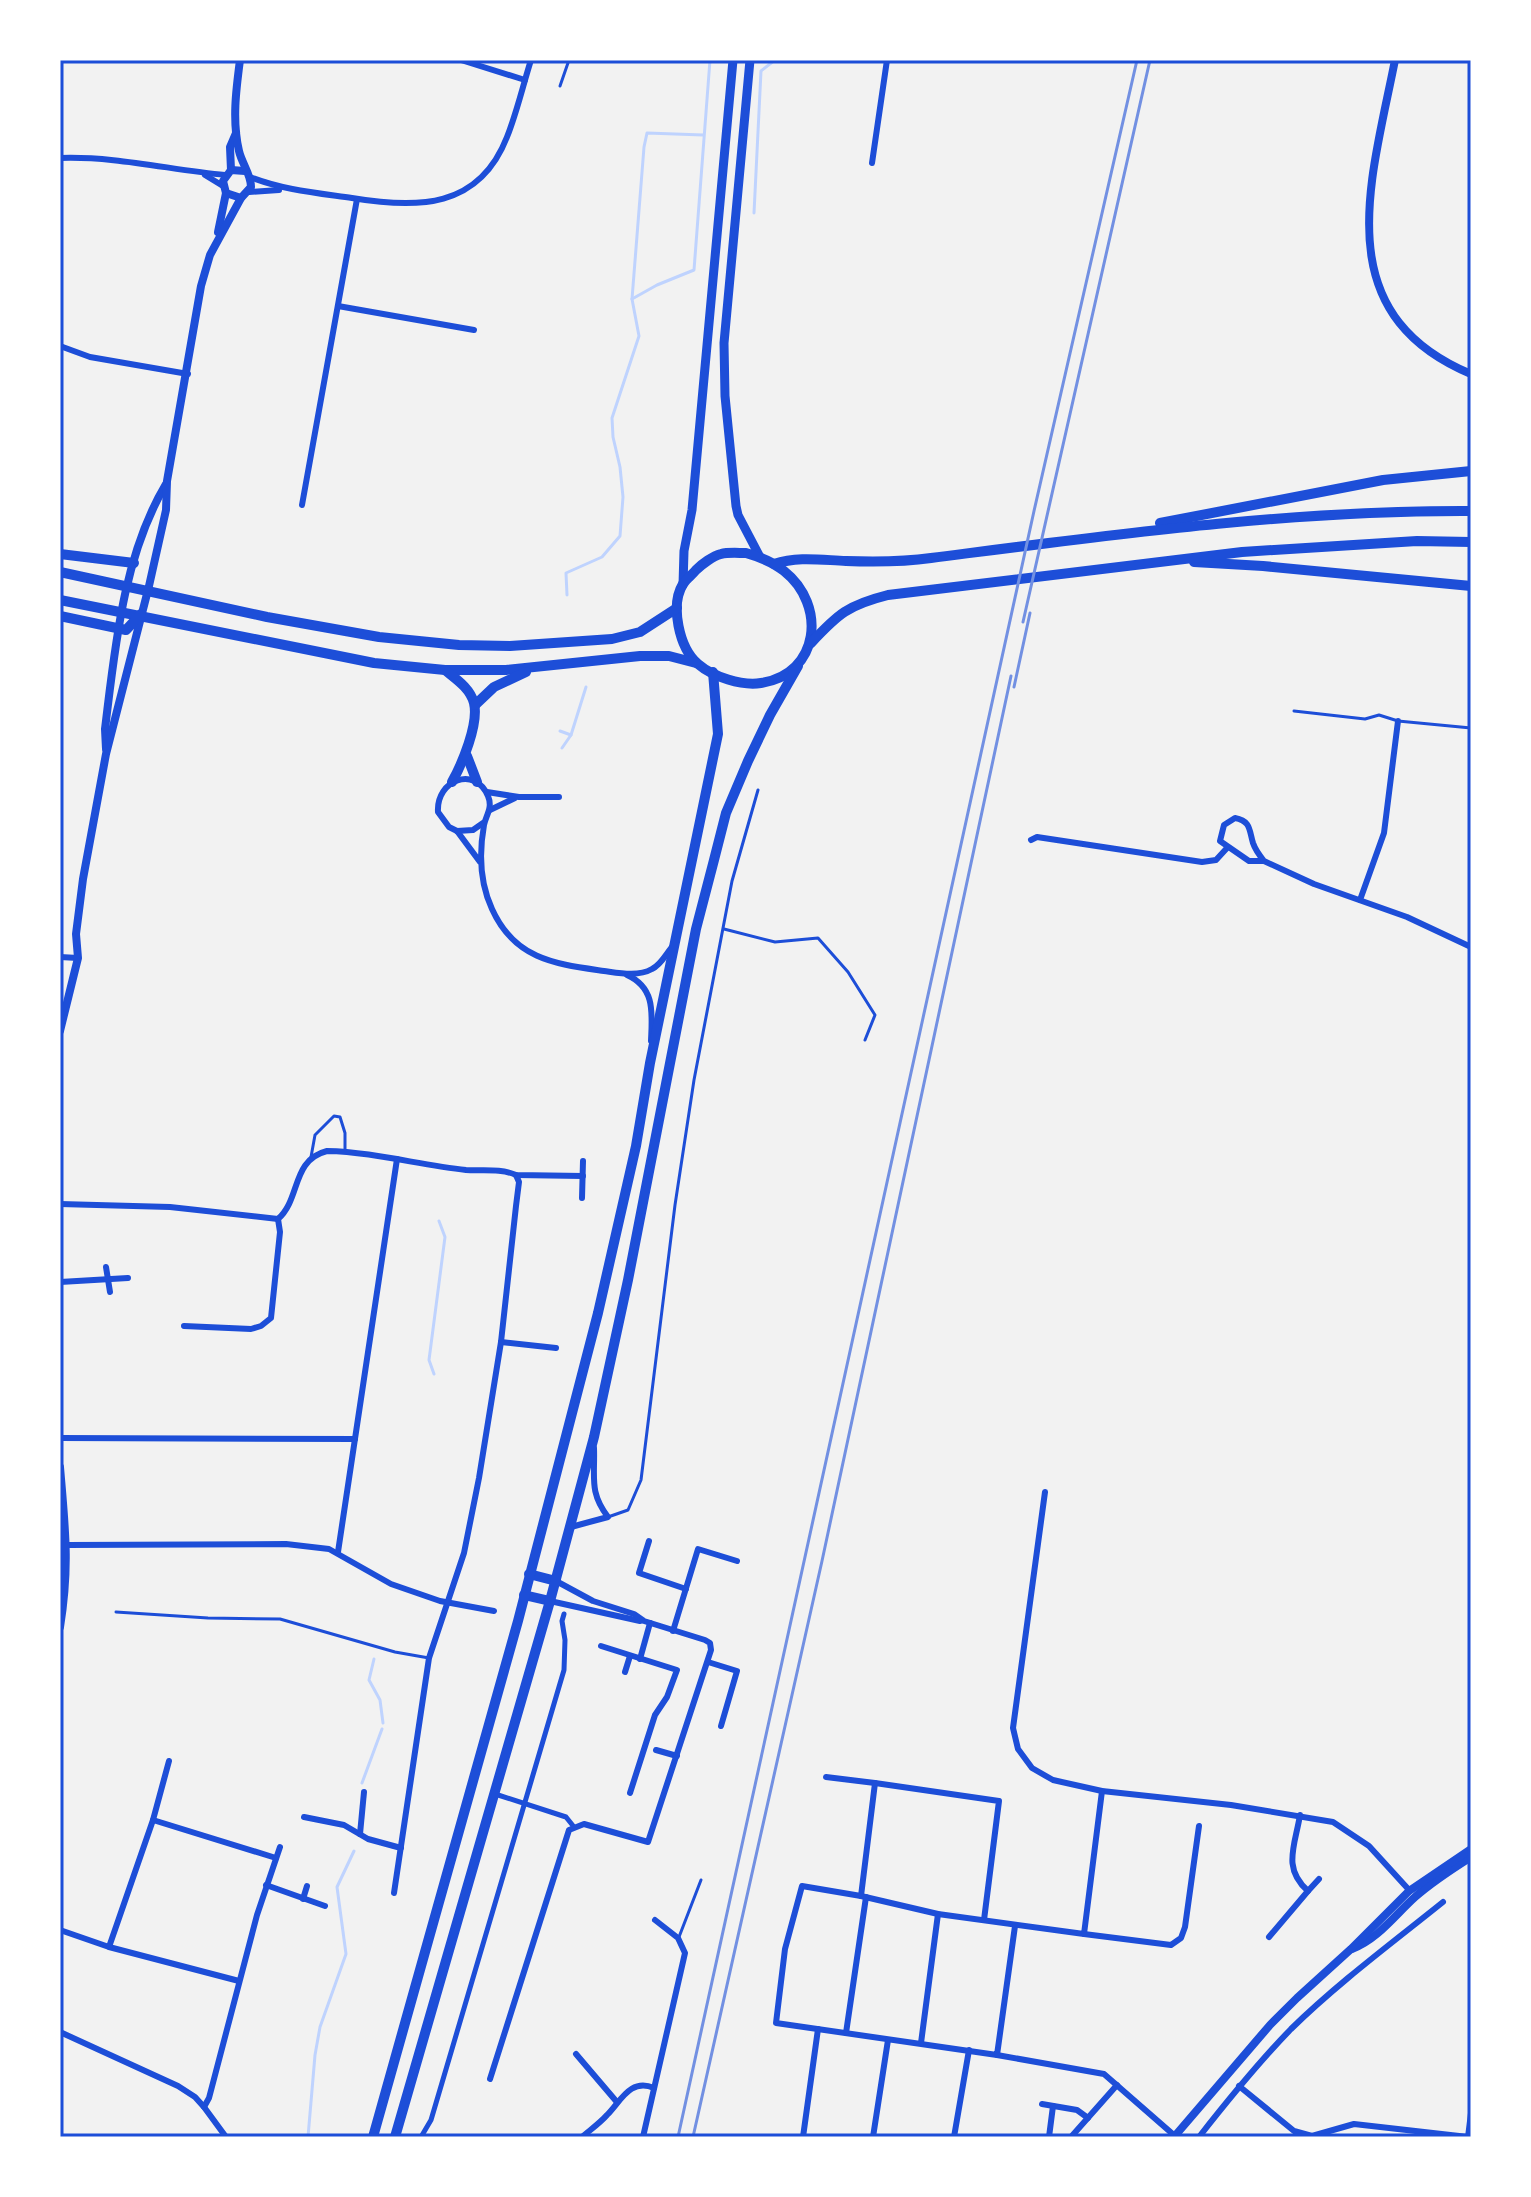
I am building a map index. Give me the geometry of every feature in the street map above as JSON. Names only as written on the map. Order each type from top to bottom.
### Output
[{"type":"main road","points":[[696,663],[682,639],[677,608],[683,585],[684,551],[692,510],[733,60]]},
{"type":"main road","points":[[750,60],[724,343],[736,506],[760,557]]},
{"type":"main road","points":[[1088,538],[1383,480],[1471,471]]},
{"type":"main road","points":[[774,564],[792,558],[872,562],[929,559],[1193,525],[1393,511],[1471,511]]},
{"type":"main road","points":[[395,2137],[556,1581],[594,1437],[628,1280],[700,909],[728,809],[770,715],[811,643],[828,623],[845,610],[888,595],[1242,552],[1417,541],[1471,542]]},
{"type":"main road","points":[[683,585],[701,565],[721,554],[746,553],[760,557],[792,578],[805,599],[811,643]]},
{"type":"main road","points":[[60,554],[134,563]]},
{"type":"main road","points":[[1169,561],[1263,566],[1471,586]]},
{"type":"main road","points":[[60,572],[267,617],[379,637],[459,645],[510,646],[612,639],[640,632],[677,608]]},
{"type":"main road","points":[[60,600],[360,660],[445,670],[537,668],[640,656],[669,656],[696,663],[732,681],[759,684],[785,676],[798,666]]},
{"type":"main road","points":[[60,616],[126,630],[142,613]]},
{"type":"main road","points":[[452,782],[467,756],[475,705],[494,687],[537,668]]},
{"type":"main road","points":[[445,670],[463,684],[475,705]]},
{"type":"main road","points":[[373,2137],[524,1595],[598,1313],[636,1146],[650,1063],[718,734],[713,672]]},
{"type":"main road","points":[[467,756],[477,782]]},
{"type":"main road","points":[[529,1574],[556,1581]]},
{"type":"main road","points":[[524,1595],[550,1601]]},
{"type":"street","points":[[240,60],[235,107],[238,147],[248,174],[249,192]]},
{"type":"street","points":[[461,60],[525,80]]},
{"type":"street","points":[[216,239],[241,198],[249,192],[287,189],[394,205],[417,205],[441,200],[464,190],[478,180],[497,158],[507,137],[531,60]]},
{"type":"street","points":[[872,163],[887,60]]},
{"type":"street","points":[[1395,60],[1371,198],[1371,252],[1378,288],[1396,321],[1413,340],[1449,365],[1471,374]]},
{"type":"street","points":[[60,1031],[78,958],[76,934],[81,890],[106,754],[166,510],[167,481],[201,286],[216,239],[230,147],[237,131]]},
{"type":"street","points":[[60,158],[113,160],[204,174],[248,174],[287,189]]},
{"type":"street","points":[[204,174],[241,198]]},
{"type":"street","points":[[302,505],[357,199]]},
{"type":"street","points":[[338,306],[474,330]]},
{"type":"street","points":[[60,346],[90,357],[188,374]]},
{"type":"street","points":[[106,754],[105,729],[119,630],[139,547],[167,481]]},
{"type":"street","points":[[134,563],[151,575]]},
{"type":"street","points":[[1360,900],[1384,833],[1398,721]]},
{"type":"street","points":[[480,862],[438,812],[441,793],[452,782],[461,779],[477,782],[490,801],[490,810],[484,822],[480,862],[485,891],[493,912],[525,950],[551,964],[624,974],[650,971],[659,965],[677,941]]},
{"type":"street","points":[[486,791],[519,797],[559,797]]},
{"type":"street","points":[[490,810],[519,797]]},
{"type":"street","points":[[1264,861],[1253,845],[1250,826],[1235,818],[1224,825],[1220,841],[1249,861],[1264,861],[1314,884],[1407,917],[1471,947]]},
{"type":"street","points":[[457,831],[473,830],[484,822]]},
{"type":"street","points":[[1031,840],[1037,837],[1202,862],[1216,860],[1227,848]]},
{"type":"street","points":[[60,957],[78,958]]},
{"type":"street","points":[[624,974],[636,979],[651,999],[650,1063]]},
{"type":"street","points":[[184,1326],[251,1329],[271,1318],[280,1232],[278,1219],[289,1206],[299,1173],[311,1157],[327,1151],[345,1152],[465,1170],[506,1171],[516,1175],[583,1176]]},
{"type":"street","points":[[338,1552],[397,1159]]},
{"type":"street","points":[[582,1198],[583,1161]]},
{"type":"street","points":[[394,1893],[429,1658],[471,1524],[501,1342],[519,1182],[516,1175]]},
{"type":"street","points":[[60,1204],[170,1207],[278,1219]]},
{"type":"street","points":[[106,1267],[110,1292]]},
{"type":"street","points":[[60,1282],[128,1278]]},
{"type":"street","points":[[501,1342],[556,1348]]},
{"type":"street","points":[[571,1527],[608,1517],[597,1503],[594,1490],[594,1437]]},
{"type":"street","points":[[60,1438],[355,1439]]},
{"type":"street","points":[[60,1467],[67,1545],[60,1627]]},
{"type":"street","points":[[1045,1492],[1013,1728],[1018,1749],[1032,1768],[1053,1780],[1102,1791],[1300,1815],[1333,1822],[1356,1835],[1412,1894]]},
{"type":"street","points":[[649,1541],[639,1573],[686,1589]]},
{"type":"street","points":[[67,1545],[286,1544],[338,1552],[391,1584],[447,1603],[494,1611]]},
{"type":"street","points":[[673,1631],[698,1549],[737,1561]]},
{"type":"street","points":[[556,1581],[593,1601],[634,1614],[647,1622]]},
{"type":"street","points":[[490,2079],[566,1836],[574,1827],[584,1824],[648,1842],[708,1662],[710,1643],[698,1637],[647,1622],[550,1601]]},
{"type":"street","points":[[421,2137],[431,2120],[564,1670],[564,1614]]},
{"type":"street","points":[[640,1659],[647,1622]]},
{"type":"street","points":[[601,1646],[677,1670],[667,1697],[655,1715],[630,1793]]},
{"type":"street","points":[[625,1672],[630,1656]]},
{"type":"street","points":[[708,1662],[737,1671],[721,1726]]},
{"type":"street","points":[[656,1750],[677,1756]]},
{"type":"street","points":[[109,1947],[153,1820],[169,1761]]},
{"type":"street","points":[[826,1777],[999,1801],[984,1920]]},
{"type":"street","points":[[846,2033],[875,1783]]},
{"type":"street","points":[[1084,1934],[1102,1791]]},
{"type":"street","points":[[360,1834],[364,1792]]},
{"type":"street","points":[[494,1794],[566,1817],[574,1827]]},
{"type":"street","points":[[1300,1815],[1292,1871],[1295,1880],[1308,1891]]},
{"type":"street","points":[[304,1817],[344,1825],[401,1848]]},
{"type":"street","points":[[153,1820],[276,1858]]},
{"type":"street","points":[[1199,1826],[1185,1927],[1181,1938],[1171,1945],[938,1914],[802,1886],[785,1949],[776,2023],[1098,2071],[1175,2137],[1270,2025],[1315,1981],[1351,1949],[1362,1945],[1390,1922],[1412,1894],[1471,1849]]},
{"type":"street","points":[[204,2107],[266,1885],[280,1847]]},
{"type":"street","points":[[1412,1894],[1471,1857]]},
{"type":"street","points":[[1269,1937],[1319,1879]]},
{"type":"street","points":[[266,1885],[325,1906]]},
{"type":"street","points":[[303,1899],[307,1886]]},
{"type":"street","points":[[1199,2137],[1239,2086],[1293,2028],[1443,1902]]},
{"type":"street","points":[[921,2043],[938,1914]]},
{"type":"street","points":[[643,2137],[685,1953],[678,1938],[655,1920]]},
{"type":"street","points":[[997,2055],[1015,1926]]},
{"type":"street","points":[[60,1930],[109,1947],[239,1981]]},
{"type":"street","points":[[1315,1981],[1329,1995]]},
{"type":"street","points":[[803,2137],[818,2029]]},
{"type":"street","points":[[60,2032],[178,2086],[204,2107],[226,2137]]},
{"type":"street","points":[[873,2137],[888,2040]]},
{"type":"street","points":[[954,2137],[969,2050]]},
{"type":"street","points":[[576,2054],[616,2101]]},
{"type":"street","points":[[1071,2137],[1117,2085]]},
{"type":"street","points":[[1239,2086],[1303,2136],[1319,2135],[1354,2124],[1468,2137],[1471,2113]]},
{"type":"street","points":[[582,2137],[634,2087],[654,2088]]},
{"type":"street","points":[[1042,2104],[1077,2110],[1088,2118]]},
{"type":"street","points":[[1049,2137],[1053,2106]]},
{"type":"lane","points":[[560,86],[569,60]]},
{"type":"lane","points":[[1294,711],[1365,719],[1379,715],[1398,721],[1471,728]]},
{"type":"lane","points":[[608,1517],[628,1510],[641,1480],[682,1158],[707,1008],[732,881],[758,790]]},
{"type":"lane","points":[[724,929],[775,942],[818,938],[848,972],[875,1015],[865,1040]]},
{"type":"lane","points":[[311,1157],[315,1135],[334,1116],[340,1117],[343,1125],[345,1152]]},
{"type":"lane","points":[[116,1612],[280,1619],[395,1652],[429,1658]]},
{"type":"lane","points":[[678,1938],[701,1880]]},
{"type":"waterway","points":[[632,299],[694,270],[710,60]]},
{"type":"waterway","points":[[754,213],[761,71],[775,60]]},
{"type":"waterway","points":[[567,595],[566,573],[602,557],[620,536],[623,497],[612,418],[639,336],[632,299],[647,133],[703,135]]},
{"type":"waterway","points":[[562,748],[571,735],[586,687]]},
{"type":"waterway","points":[[560,731],[571,735]]},
{"type":"waterway","points":[[434,1374],[429,1360],[445,1237],[439,1221]]},
{"type":"waterway","points":[[374,1659],[369,1680],[380,1700],[383,1723]]},
{"type":"waterway","points":[[362,1783],[382,1729]]},
{"type":"waterway","points":[[308,2137],[320,2027],[346,1954],[337,1887],[354,1851]]},
{"type":"railway","points":[[678,2137],[1034,511],[1137,60]]},
{"type":"railway","points":[[1023,622],[1150,60]]},
{"type":"railway","points":[[1014,687],[1030,613]]},
{"type":"railway","points":[[693,2137],[822,1561],[1011,676]]}]
